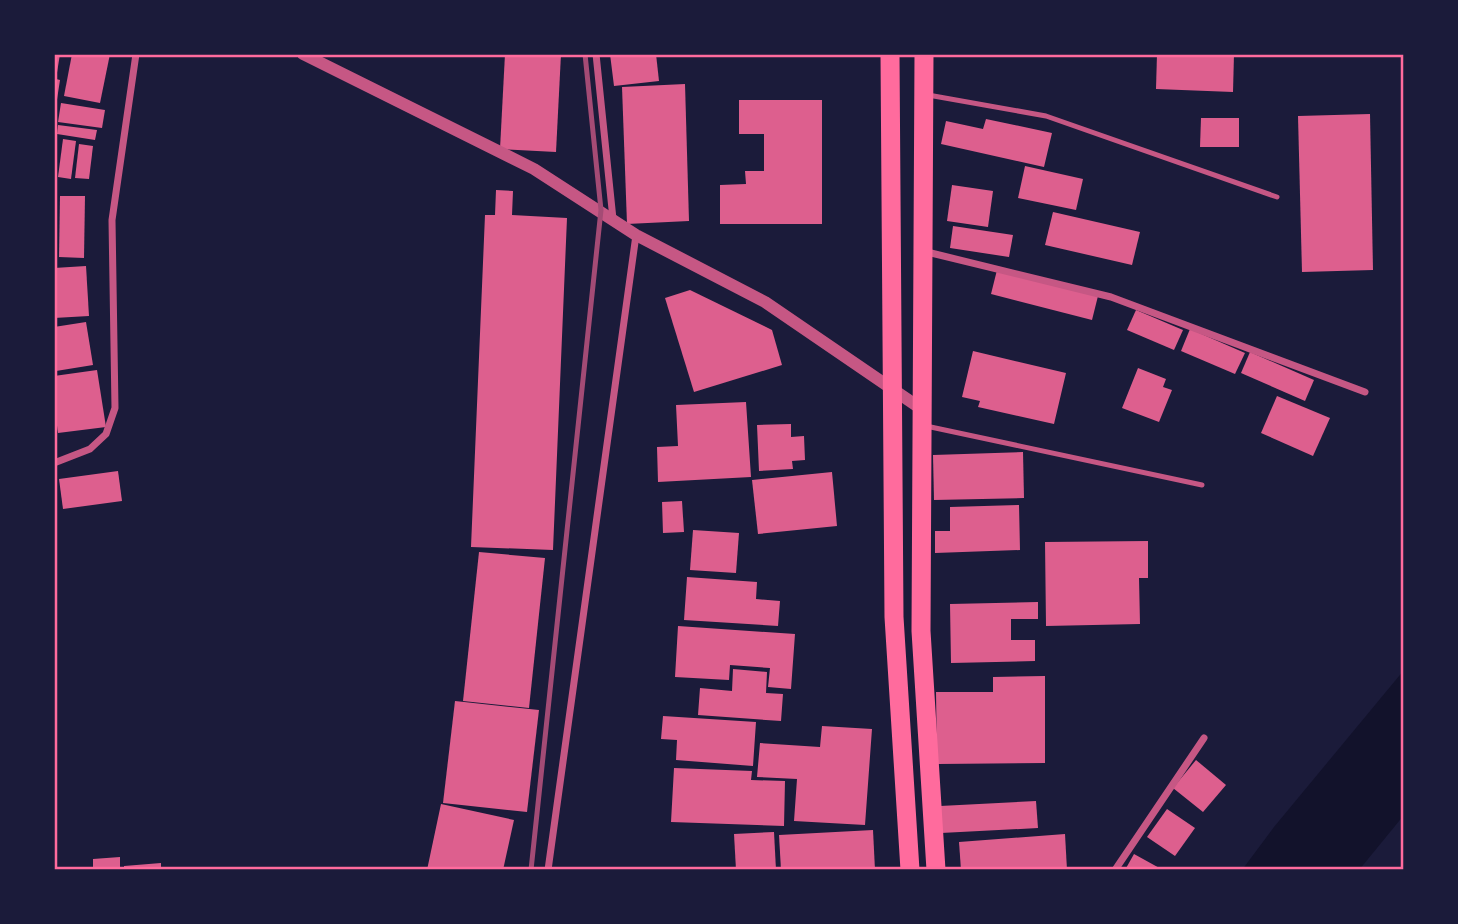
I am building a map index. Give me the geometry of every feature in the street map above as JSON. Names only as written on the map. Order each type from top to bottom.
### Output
[{"type":"highway","points":[[890,54],[894,617],[910,870]]},
{"type":"highway","points":[[924,54],[921,631],[936,870]]},
{"type":"street","points":[[54,463],[90,449],[98,442],[106,434],[114,408],[112,220],[136,54]]},
{"type":"street","points":[[303,54],[534,169],[636,234],[765,302],[891,390],[923,418]]},
{"type":"street","points":[[596,54],[612,219]]},
{"type":"street","points":[[548,870],[636,234]]},
{"type":"street","points":[[923,251],[1111,297],[1365,392]]},
{"type":"street","points":[[1115,870],[1205,738]]},
{"type":"lane","points":[[925,95],[1046,116],[1277,197]]},
{"type":"lane","points":[[923,418],[1202,485]]},
{"type":"shaded area","points":[[1404,670],[1404,815],[1359,870],[1242,870],[1274,827]]},
{"type":"building","points":[[54,54],[60,54],[56,106]]},
{"type":"building","points":[[72,54],[110,54],[100,103],[64,96]]},
{"type":"building","points":[[505,54],[561,54],[556,152],[500,149]]},
{"type":"building","points":[[610,54],[656,54],[659,81],[614,86]]},
{"type":"building","points":[[1157,54],[1234,54],[1233,92],[1156,89]]},
{"type":"building","points":[[685,84],[689,221],[627,224],[622,87]]},
{"type":"building","points":[[739,100],[822,100],[822,224],[720,224],[720,185],[746,184],[745,171],[764,171],[764,134],[739,134]]},
{"type":"building","points":[[61,103],[105,110],[102,128],[58,122]]},
{"type":"building","points":[[1370,114],[1373,270],[1302,272],[1298,116]]},
{"type":"building","points":[[1201,118],[1239,118],[1239,147],[1200,147]]},
{"type":"building","points":[[986,119],[1052,133],[1044,167],[941,144],[946,121],[983,129]]},
{"type":"building","points":[[58,125],[97,130],[95,140],[57,134]]},
{"type":"building","points":[[63,139],[76,141],[71,179],[58,177]]},
{"type":"building","points":[[79,144],[93,146],[89,179],[75,178]]},
{"type":"building","points":[[1025,166],[1083,179],[1076,210],[1018,198]]},
{"type":"building","points":[[952,185],[993,191],[988,227],[947,221]]},
{"type":"building","points":[[496,190],[513,191],[512,215],[567,218],[553,550],[471,547],[485,215],[495,215]]},
{"type":"building","points":[[60,196],[85,196],[84,258],[59,257]]},
{"type":"building","points":[[1053,212],[1140,232],[1132,265],[1045,245]]},
{"type":"building","points":[[953,226],[1013,235],[1009,257],[950,248]]},
{"type":"building","points":[[86,266],[89,316],[54,318],[54,268]]},
{"type":"building","points":[[997,270],[1098,296],[1092,320],[991,294]]},
{"type":"building","points":[[690,290],[772,330],[782,365],[694,392],[665,298]]},
{"type":"building","points":[[1136,310],[1183,330],[1174,350],[1127,330]]},
{"type":"building","points":[[86,322],[93,365],[56,371],[54,327]]},
{"type":"building","points":[[1190,329],[1245,353],[1235,374],[1181,351]]},
{"type":"building","points":[[973,351],[1066,373],[1054,424],[978,407],[980,401],[962,397]]},
{"type":"building","points":[[1250,352],[1314,380],[1305,401],[1241,373]]},
{"type":"building","points":[[1138,368],[1166,379],[1163,387],[1172,390],[1159,422],[1122,408]]},
{"type":"building","points":[[97,370],[106,427],[58,433],[54,376]]},
{"type":"building","points":[[1277,396],[1330,418],[1313,456],[1261,433]]},
{"type":"building","points":[[746,402],[751,477],[658,482],[657,447],[678,446],[676,405]]},
{"type":"building","points":[[791,424],[791,437],[804,436],[805,460],[792,461],[793,469],[759,471],[757,425]]},
{"type":"building","points":[[1023,452],[1024,498],[934,500],[933,455]]},
{"type":"building","points":[[118,471],[122,501],[63,509],[59,479]]},
{"type":"building","points":[[832,472],[837,526],[758,534],[752,480]]},
{"type":"building","points":[[682,501],[684,532],[663,533],[662,502]]},
{"type":"building","points":[[1019,505],[1020,550],[935,553],[935,531],[950,531],[950,507]]},
{"type":"building","points":[[693,530],[739,533],[736,573],[690,570]]},
{"type":"building","points":[[1148,541],[1148,578],[1139,578],[1140,624],[1046,626],[1045,542]]},
{"type":"building","points":[[479,552],[545,558],[529,708],[463,701]]},
{"type":"building","points":[[687,577],[757,582],[756,599],[780,601],[778,626],[684,620]]},
{"type":"building","points":[[1038,602],[1038,619],[1011,619],[1011,640],[1035,640],[1035,661],[951,663],[950,604]]},
{"type":"building","points":[[678,626],[795,634],[791,689],[768,687],[770,668],[730,665],[729,680],[675,677]]},
{"type":"building","points":[[733,669],[767,672],[766,693],[783,694],[781,721],[698,715],[700,688],[732,691]]},
{"type":"building","points":[[1045,676],[1045,763],[937,764],[936,692],[993,692],[993,677]]},
{"type":"building","points":[[455,701],[539,710],[527,812],[443,803]]},
{"type":"building","points":[[663,716],[756,722],[753,766],[676,760],[677,740],[661,739]]},
{"type":"building","points":[[822,726],[872,729],[865,825],[794,821],[797,779],[757,777],[760,743],[820,747]]},
{"type":"building","points":[[1196,760],[1226,785],[1203,812],[1173,788]]},
{"type":"building","points":[[674,768],[752,771],[751,780],[785,781],[784,826],[671,822]]},
{"type":"building","points":[[1036,801],[1038,828],[941,833],[940,806]]},
{"type":"building","points":[[441,804],[514,820],[503,870],[427,870]]},
{"type":"building","points":[[1167,809],[1195,828],[1175,856],[1147,837]]},
{"type":"building","points":[[873,830],[875,870],[781,870],[779,835]]},
{"type":"building","points":[[774,832],[776,870],[736,870],[734,834]]},
{"type":"building","points":[[1065,834],[1067,870],[961,870],[959,842]]},
{"type":"building","points":[[1134,854],[1163,870],[1125,870]]},
{"type":"building","points":[[120,857],[120,870],[93,870],[93,859]]},
{"type":"building","points":[[161,863],[161,870],[124,870],[124,866]]},
{"type":"railway","points":[[531,870],[601,210],[585,54]]}]
